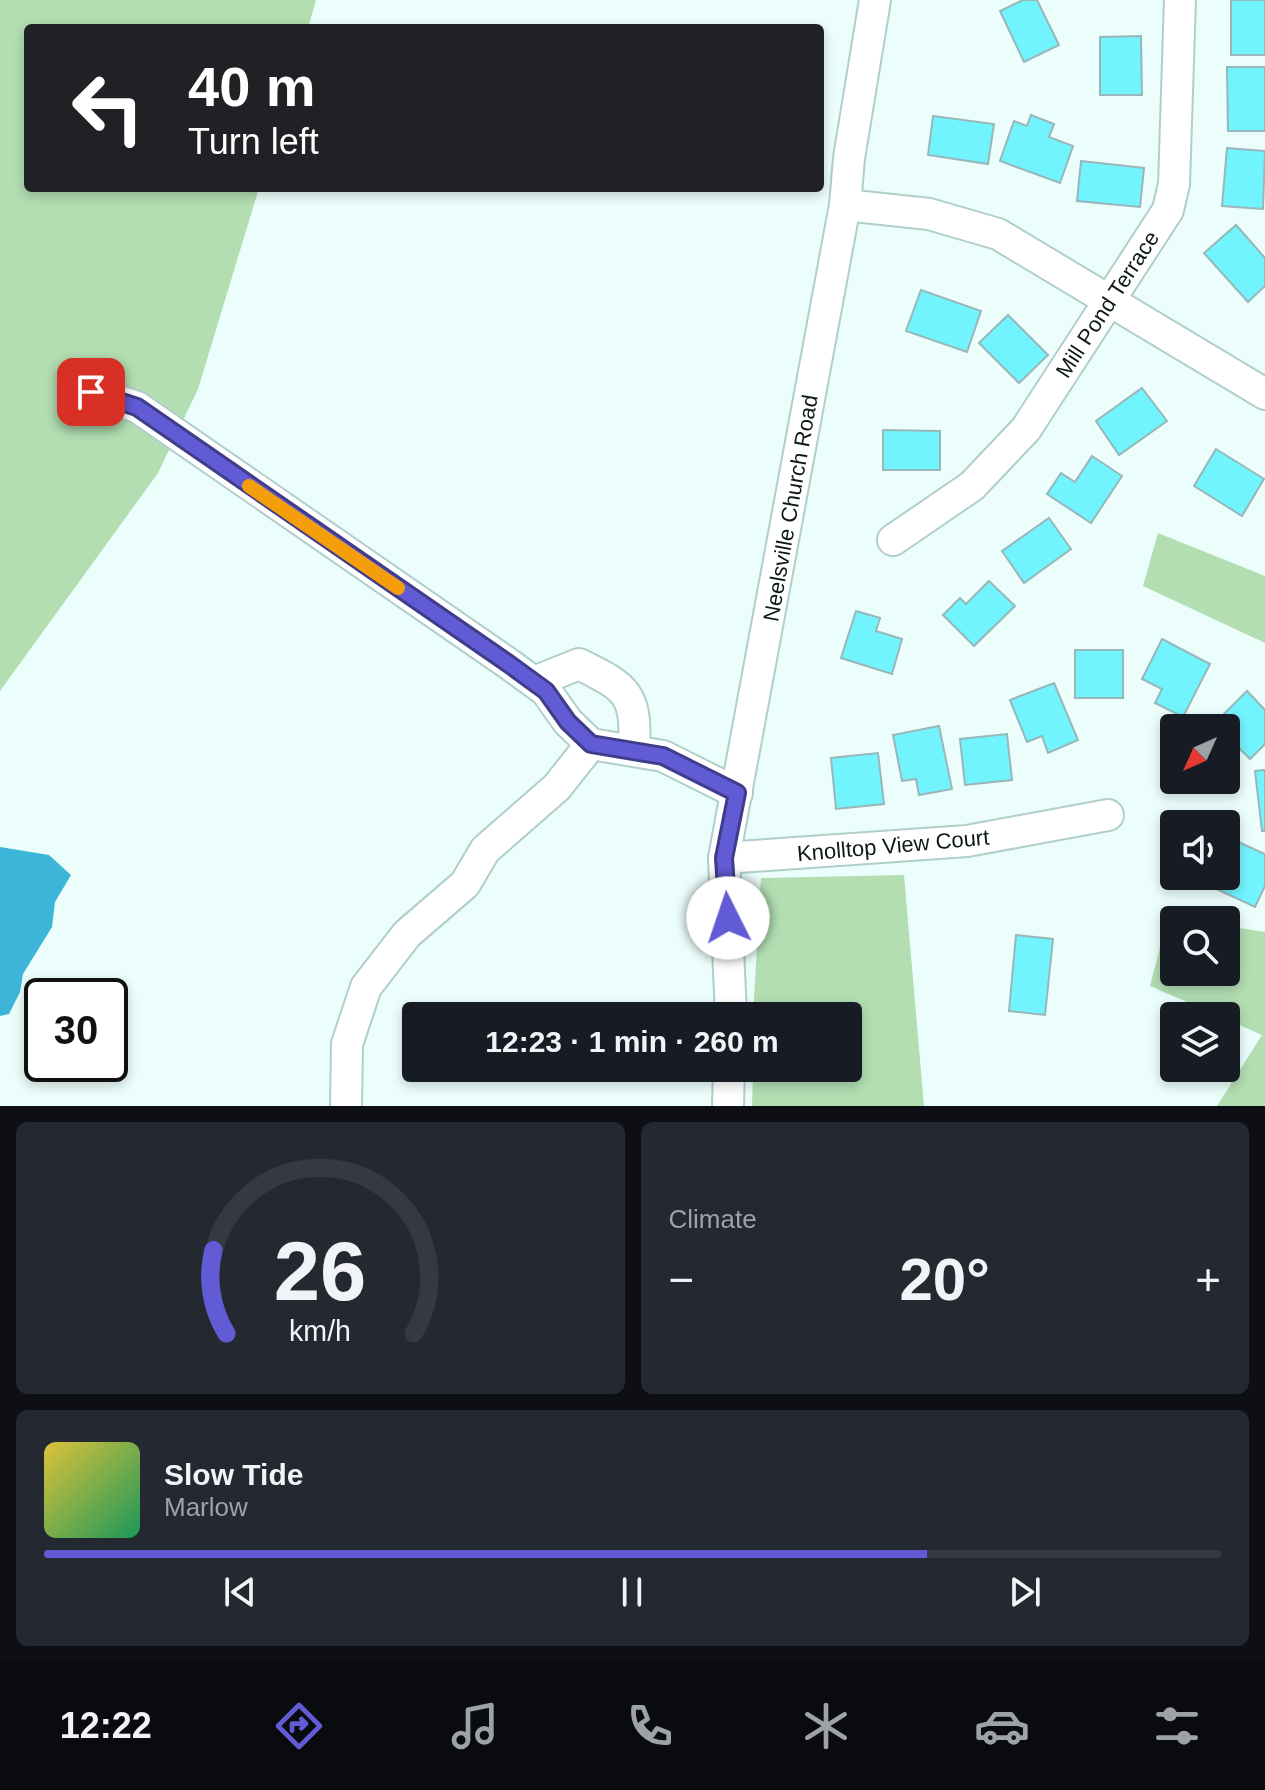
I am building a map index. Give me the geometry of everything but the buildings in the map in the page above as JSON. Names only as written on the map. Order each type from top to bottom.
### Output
[{"type":"street","name":"Neelsville Church Road","points":[[730,1002],[724,858],[845,205],[849,158],[875,0]]},
{"type":"street","name":"Mill Pond Terrace","points":[[893,540],[972,486],[1026,429],[1168,210],[1174,184],[1180,0]]},
{"type":"street","points":[[845,205],[929,214],[998,234],[1112,299],[1265,394]]},
{"type":"street","points":[[91,392],[137,407],[534,682],[546,691],[568,722],[591,744],[663,756],[737,793]]},
{"type":"street","points":[[534,682],[579,664],[618,684],[636,716],[634,750]]},
{"type":"street","points":[[346,1106],[347,1044],[366,987],[407,934],[465,884],[485,850],[557,787],[591,744]]},
{"type":"street","name":"Knolltop View Court","points":[[724,858],[967,841],[1108,815]]},
{"type":"street","points":[[728,1106],[729,1082]]},
{"type":"green space","points":[[0,0],[316,0],[309,24],[24,24],[24,192],[258,192],[198,389],[158,473],[0,691]]},
{"type":"green space","points":[[1158,533],[1265,576],[1265,643],[1143,586]]},
{"type":"green space","points":[[904,875],[924,1106],[752,1106],[753,1082],[862,1082],[862,1002],[754,1002],[761,878]]},
{"type":"green space","points":[[1240,928],[1265,932],[1265,1106],[1217,1106],[1232,1082],[1240,1082],[1240,1070],[1262,1035],[1240,1025],[1240,1002],[1187,1002],[1150,986],[1160,947],[1160,986],[1240,986]]},
{"type":"water","points":[[0,847],[49,855],[71,875],[55,902],[52,927],[23,974],[20,992],[9,1014],[0,1016]]},
{"type":"slow traffic","points":[[249,486],[398,588]]},
{"type":"route","points":[[91,392],[137,407],[509,664],[546,691],[568,722],[591,744],[663,756],[737,793],[724,858],[728,918]]}]
